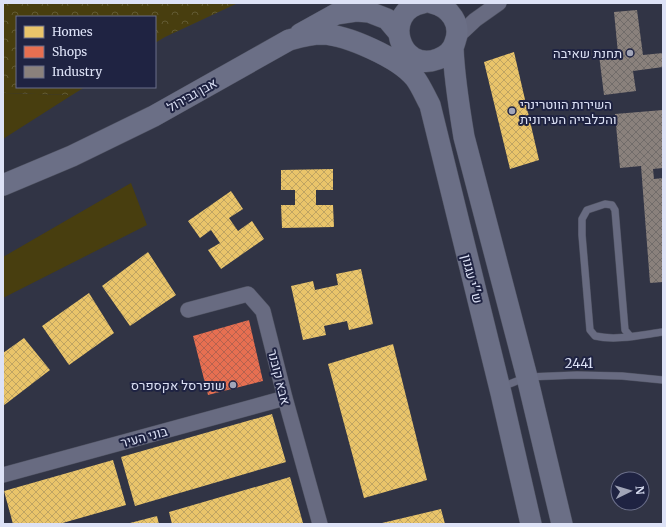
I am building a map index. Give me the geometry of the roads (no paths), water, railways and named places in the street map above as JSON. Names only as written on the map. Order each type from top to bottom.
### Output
[{"type":"main road","points":[[455,42],[448,53],[441,58],[426,62],[418,60],[404,49],[400,41],[398,32],[400,23],[403,16],[413,7],[429,3],[449,12],[456,24],[454,68],[457,99],[464,136],[562,524]]},
{"type":"main road","points":[[289,40],[336,14],[346,12],[369,12],[379,15],[387,19],[398,32]]},
{"type":"main road","name":"אבן גבירול","points":[[3,185],[72,156],[154,116],[289,40],[304,35],[316,34],[336,36],[351,40],[382,54]]},
{"type":"main road","name":"ש''י עגנון","points":[[382,54],[415,78],[430,104],[501,393],[531,524]]},
{"type":"main road","points":[[418,60],[429,80],[435,100],[465,250]]},
{"type":"street","points":[[455,42],[475,20],[499,3]]},
{"type":"street","name":"אבא קובנר","points":[[188,310],[248,294],[263,311],[285,398],[320,524]]},
{"type":"street","name":"בוני העיר","points":[[3,475],[285,398]]},
{"type":"lane","points":[[630,336],[625,330],[615,210],[612,205],[605,204],[587,210],[582,219],[590,330],[595,336],[604,338],[630,336],[663,332]]},
{"type":"lane","name":"2441","points":[[501,393],[507,385],[526,377],[577,375],[622,376],[663,380]]},
{"type":"place","name":"תחנת שאיבה","points":[[630,53]]},
{"type":"place","name":"השירות הווטרינרי והכלבייה העירונית","points":[[512,111]]},
{"type":"place","name":"שופרסל אקספרס","points":[[233,385]]}]
